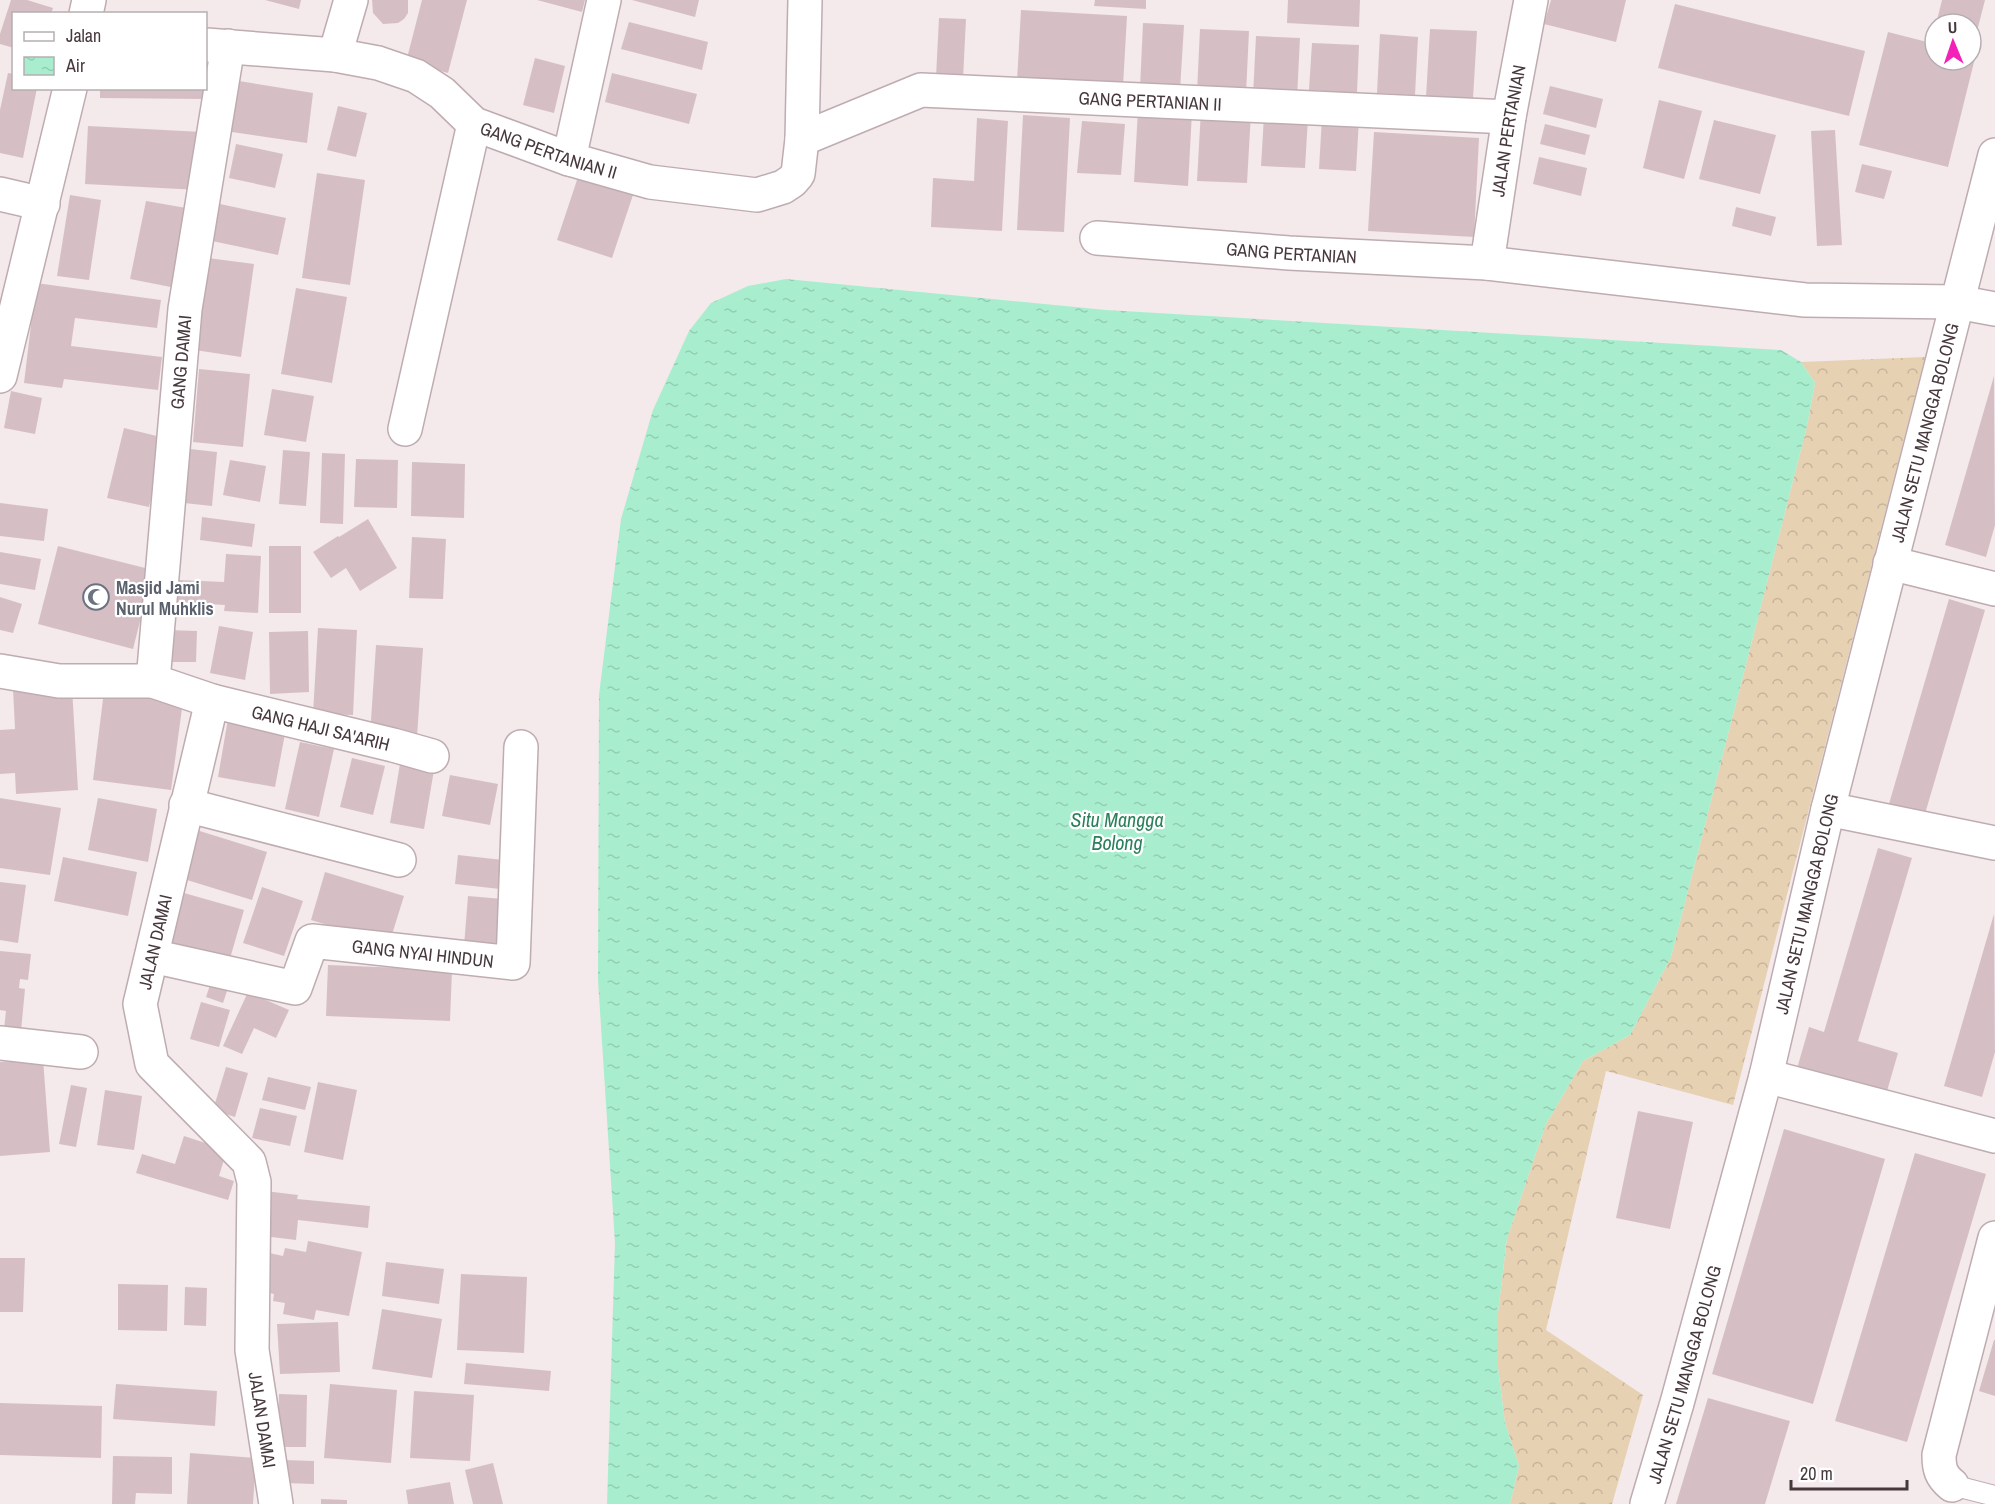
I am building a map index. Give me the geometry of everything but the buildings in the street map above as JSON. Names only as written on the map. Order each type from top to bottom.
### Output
[{"type":"street","points":[[334,55],[351,0]]},
{"type":"street","points":[[569,159],[604,0]]},
{"type":"street","name":"GANG PERTANIAN II","points":[[217,45],[334,55],[378,63],[416,76],[442,93],[474,124],[569,159],[650,182],[757,195],[783,187],[792,182],[798,174],[802,139],[805,0]]},
{"type":"street","name":"JALAN PERTANIAN","points":[[1487,263],[1509,117],[1532,0]]},
{"type":"street","name":"GANG DAMAI","points":[[153,681],[185,309],[217,45]]},
{"type":"street","points":[[0,376],[70,90]]},
{"type":"street","name":"GANG PERTANIAN II","points":[[802,139],[921,90],[1509,117]]},
{"type":"street","points":[[405,429],[474,124]]},
{"type":"street","name":"JALAN SETU MANGGA BOLONG","points":[[1647,1504],[1766,1076],[1828,809],[1995,155]]},
{"type":"street","points":[[0,194],[43,204]]},
{"type":"street","name":"GANG PERTANIAN","points":[[1097,238],[1288,253],[1487,263]]},
{"type":"street","name":"JALAN SETU MANGGA BOLONG","points":[[1487,263],[1805,300],[1957,302]]},
{"type":"street","points":[[1957,302],[1995,309]]},
{"type":"street","points":[[1890,563],[1995,589]]},
{"type":"street","points":[[0,671],[59,681],[153,681],[212,701]]},
{"type":"street","name":"GANG HAJI SA'ARIH","points":[[212,701],[432,756]]},
{"type":"street","name":"JALAN DAMAI","points":[[212,701],[140,1005],[152,1064],[249,1162],[254,1182],[252,1350],[276,1504]]},
{"type":"street","name":"GANG NYAI HINDUN","points":[[152,956],[295,988],[312,941],[513,963],[521,747]]},
{"type":"street","points":[[186,805],[399,860]]},
{"type":"street","points":[[1828,809],[1995,843]]},
{"type":"street","points":[[0,1043],[81,1052]]},
{"type":"street","points":[[1766,1076],[1995,1136]]},
{"type":"street","points":[[1952,1485],[1942,1477],[1939,1455],[1995,1238]]},
{"type":"lane","points":[[1952,1485],[1995,1496]]},
{"type":"green space","points":[[1925,357],[1733,1105],[1606,1071],[1546,1330],[1643,1395],[1612,1504],[1510,1504],[1519,1466],[1505,1423],[1498,1368],[1498,1313],[1507,1238],[1546,1124],[1583,1061],[1630,1035],[1671,957],[1807,426],[1815,383],[1801,362]]},
{"type":"water","name":"Situ Mangga Bolong","points":[[786,279],[1106,310],[1781,350],[1801,362],[1815,383],[1807,426],[1671,957],[1630,1035],[1583,1061],[1546,1124],[1507,1238],[1498,1313],[1498,1368],[1505,1423],[1519,1466],[1510,1504],[607,1504],[615,1243],[598,980],[599,695],[621,519],[653,410],[689,331],[711,303],[748,286]]},
{"type":"place","name":"Masjid Jami Nurul Muhklis","points":[[96,597]]}]
